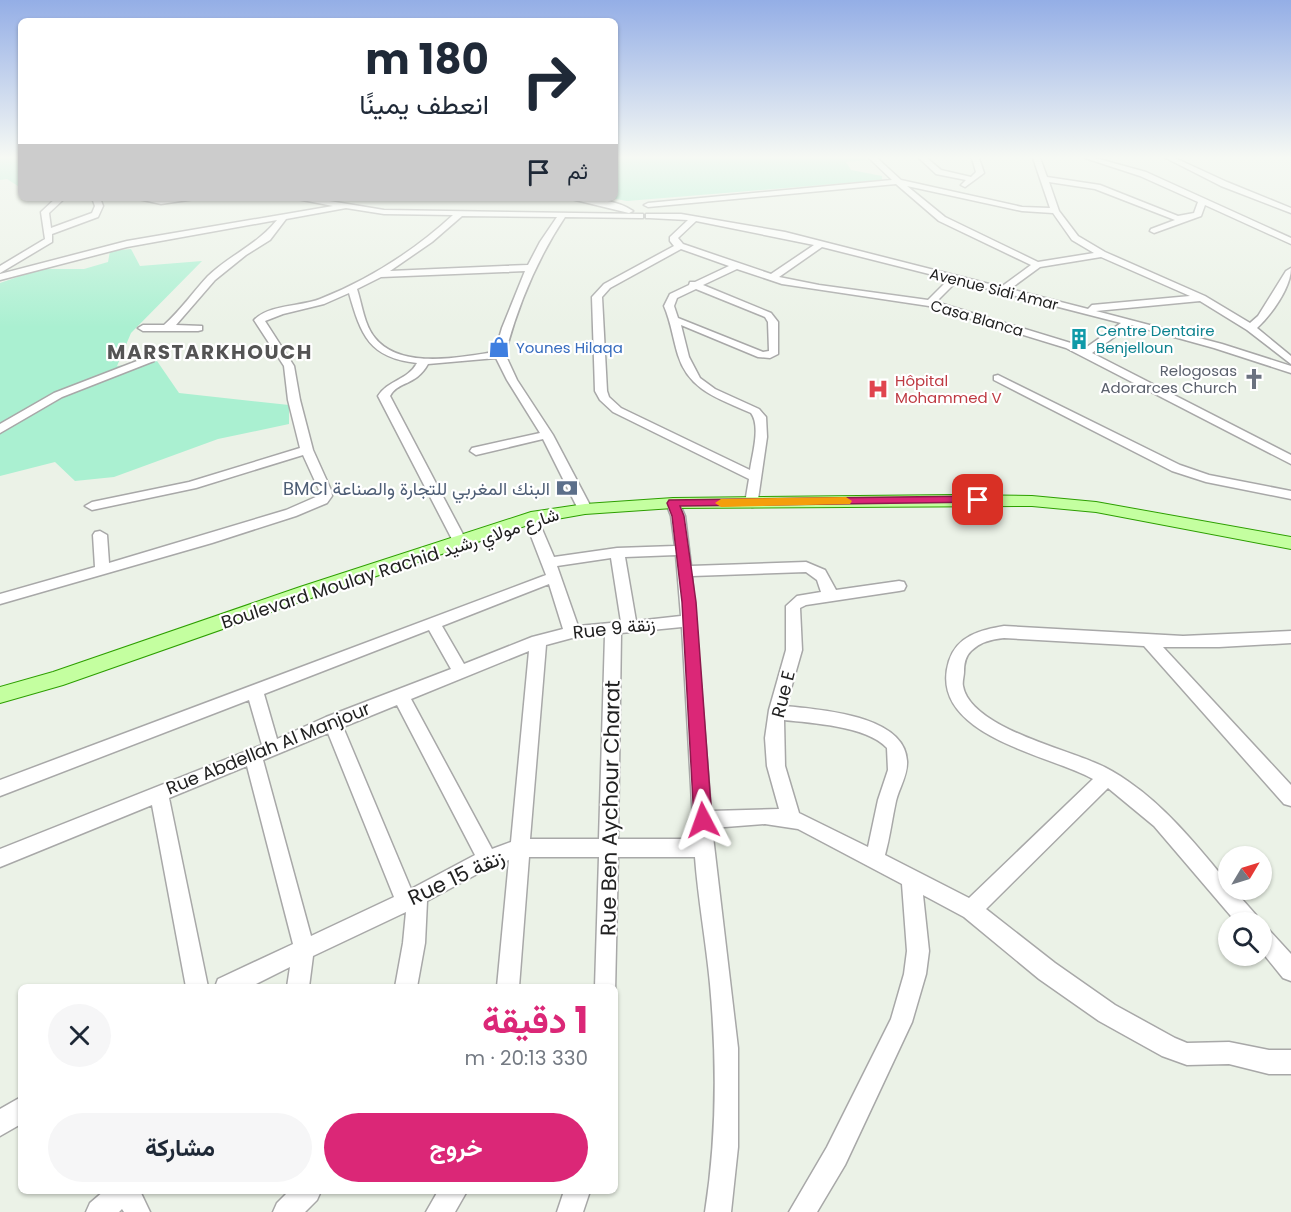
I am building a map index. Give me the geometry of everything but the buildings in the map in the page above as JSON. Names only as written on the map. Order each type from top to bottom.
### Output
[{"type":"main road","name":"Boulevard Moulay Rachid شارع مولاي رشيد","points":[[0,695],[56,679],[307,592],[531,519],[585,509],[673,503],[1032,501],[1096,507],[1291,543]]},
{"type":"street","points":[[0,270],[47,242],[50,232],[45,215]]},
{"type":"street","points":[[50,232],[95,215]]},
{"type":"street","points":[[0,278],[105,248],[293,215]]},
{"type":"street","points":[[0,599],[207,540],[322,500],[325,490],[308,450],[294,400],[288,366],[259,320],[317,303],[378,274],[435,236],[458,215]]},
{"type":"street","points":[[513,215],[669,215]]},
{"type":"street","points":[[612,216],[616,215]]},
{"type":"street","name":"Avenue Sidi Amar","points":[[669,215],[773,232],[1129,322],[1218,346],[1291,370]]},
{"type":"street","points":[[937,215],[1037,265]]},
{"type":"street","points":[[1058,215],[1072,234],[1102,254],[1202,298],[1251,328],[1291,361]]},
{"type":"street","points":[[1169,215],[1181,219]]},
{"type":"street","points":[[1154,231],[1196,215]]},
{"type":"street","points":[[1234,215],[1291,241]]},
{"type":"street","points":[[167,328],[186,310],[210,280],[243,253],[267,238],[284,216]]},
{"type":"street","points":[[562,216],[553,227],[531,268],[507,328],[500,354],[512,380],[547,435],[585,509]]},
{"type":"street","points":[[694,219],[674,237],[674,241],[680,246],[599,292],[596,307],[601,391],[604,398],[617,410],[754,477]]},
{"type":"street","points":[[771,278],[821,244]]},
{"type":"street","name":"Casa Blanca","points":[[680,246],[771,278],[819,288],[930,303],[1086,353],[1291,460]]},
{"type":"street","points":[[1001,291],[1037,265],[1102,254]]},
{"type":"street","points":[[735,266],[693,284],[670,298],[669,306],[676,320],[685,359],[693,376],[712,390],[755,411],[760,417],[760,437],[752,503]]},
{"type":"street","points":[[378,274],[531,268]]},
{"type":"street","points":[[1251,328],[1262,318],[1291,271]]},
{"type":"street","points":[[930,303],[954,279]]},
{"type":"street","points":[[676,320],[762,355],[770,355],[774,352],[773,322],[768,315],[693,284]]},
{"type":"street","points":[[352,287],[372,341],[391,353],[424,361],[500,354]]},
{"type":"street","points":[[1072,309],[1202,298]]},
{"type":"street","points":[[1086,353],[1129,322]]},
{"type":"street","points":[[143,328],[198,328]]},
{"type":"street","points":[[0,429],[58,394],[150,359]]},
{"type":"street","points":[[424,361],[417,374],[388,389],[384,396],[460,542]]},
{"type":"street","points":[[998,378],[1176,468],[1206,478],[1291,495]]},
{"type":"street","points":[[476,452],[547,435]]},
{"type":"street","points":[[92,506],[191,485],[308,450]]},
{"type":"street","points":[[673,503],[678,516],[683,550],[690,621],[704,848],[726,1046],[728,1119],[718,1212]]},
{"type":"street","points":[[531,519],[572,632]]},
{"type":"street","points":[[100,535],[102,569]]},
{"type":"street","points":[[0,788],[433,623],[551,570],[617,553],[683,550]]},
{"type":"street","name":"Rue Ben Aychour Charat","points":[[606,984],[621,628],[617,553]]},
{"type":"street","points":[[684,571],[806,567],[822,574],[830,596],[899,586]]},
{"type":"street","name":"Rue E","points":[[792,819],[777,772],[774,738],[777,712],[793,658],[795,635],[793,606],[802,600],[830,596]]},
{"type":"street","name":"Rue 9 زنقة","points":[[538,641],[572,632],[690,621]]},
{"type":"street","points":[[433,623],[460,671]]},
{"type":"street","points":[[1240,912],[1151,810],[1107,777],[1005,736],[982,723],[967,710],[959,699],[955,684],[957,660],[959,652],[969,641],[986,634],[1004,632],[1149,642],[1222,642],[1291,637]]},
{"type":"street","points":[[508,984],[538,641]]},
{"type":"street","name":"Rue Abdellah Al Manjour","points":[[0,858],[332,722],[538,641]]},
{"type":"street","points":[[1149,642],[1291,798]]},
{"type":"street","points":[[255,691],[272,747]]},
{"type":"street","points":[[400,695],[488,859]]},
{"type":"street","points":[[777,712],[862,727],[881,733],[894,745],[898,765],[887,801],[882,837],[874,859]]},
{"type":"street","points":[[332,722],[412,898],[414,943],[407,984]]},
{"type":"street","points":[[252,755],[304,948],[298,984]]},
{"type":"street","points":[[971,910],[1107,777]]},
{"type":"street","points":[[159,793],[196,984]]},
{"type":"street","points":[[703,820],[761,817],[792,819],[971,910],[1064,983],[1115,1018],[1170,1048],[1187,1054],[1229,1053],[1269,1062],[1291,1062]]},
{"type":"street","name":"Rue 15 زنقة","points":[[232,984],[488,859],[520,848],[704,848]]},
{"type":"street","points":[[802,1212],[836,1156],[902,1022],[915,974],[918,951],[911,878]]},
{"type":"street","points":[[1272,948],[1291,970]]},
{"type":"street","points":[[0,1124],[18,1111]]},
{"type":"street","points":[[99,1212],[122,1194]]},
{"type":"street","points":[[128,1194],[137,1212]]},
{"type":"street","points":[[286,1212],[305,1194]]},
{"type":"street","points":[[439,1212],[452,1194]]},
{"type":"street","points":[[570,1212],[576,1194]]},
{"type":"green space","points":[[131,249],[140,266],[202,261],[131,333],[117,366],[157,361],[179,393],[289,405],[289,424],[218,439],[114,477],[75,481],[55,462],[0,476],[0,283],[41,269],[84,269],[108,262],[110,251]]},
{"type":"slow traffic","points":[[721,503],[846,501]]},
{"type":"place","name":"Centre Dentaire Benjelloun","points":[[1079,339]]},
{"type":"place","name":"Younes Hilaqa","points":[[499,347]]},
{"type":"place","name":"Relogosas Adorarces Church","points":[[1254,379]]},
{"type":"place","name":"Hôpital Mohammed V","points":[[878,389]]},
{"type":"place","name":"BMCI البنك المغربي للتجارة والصناعة","points":[[567,488]]},
{"type":"district","name":"MARSTARKHOUCH","points":[[210,352]]},
{"type":"route","points":[[703,820],[689,602],[678,516],[673,503],[978,500]]}]
